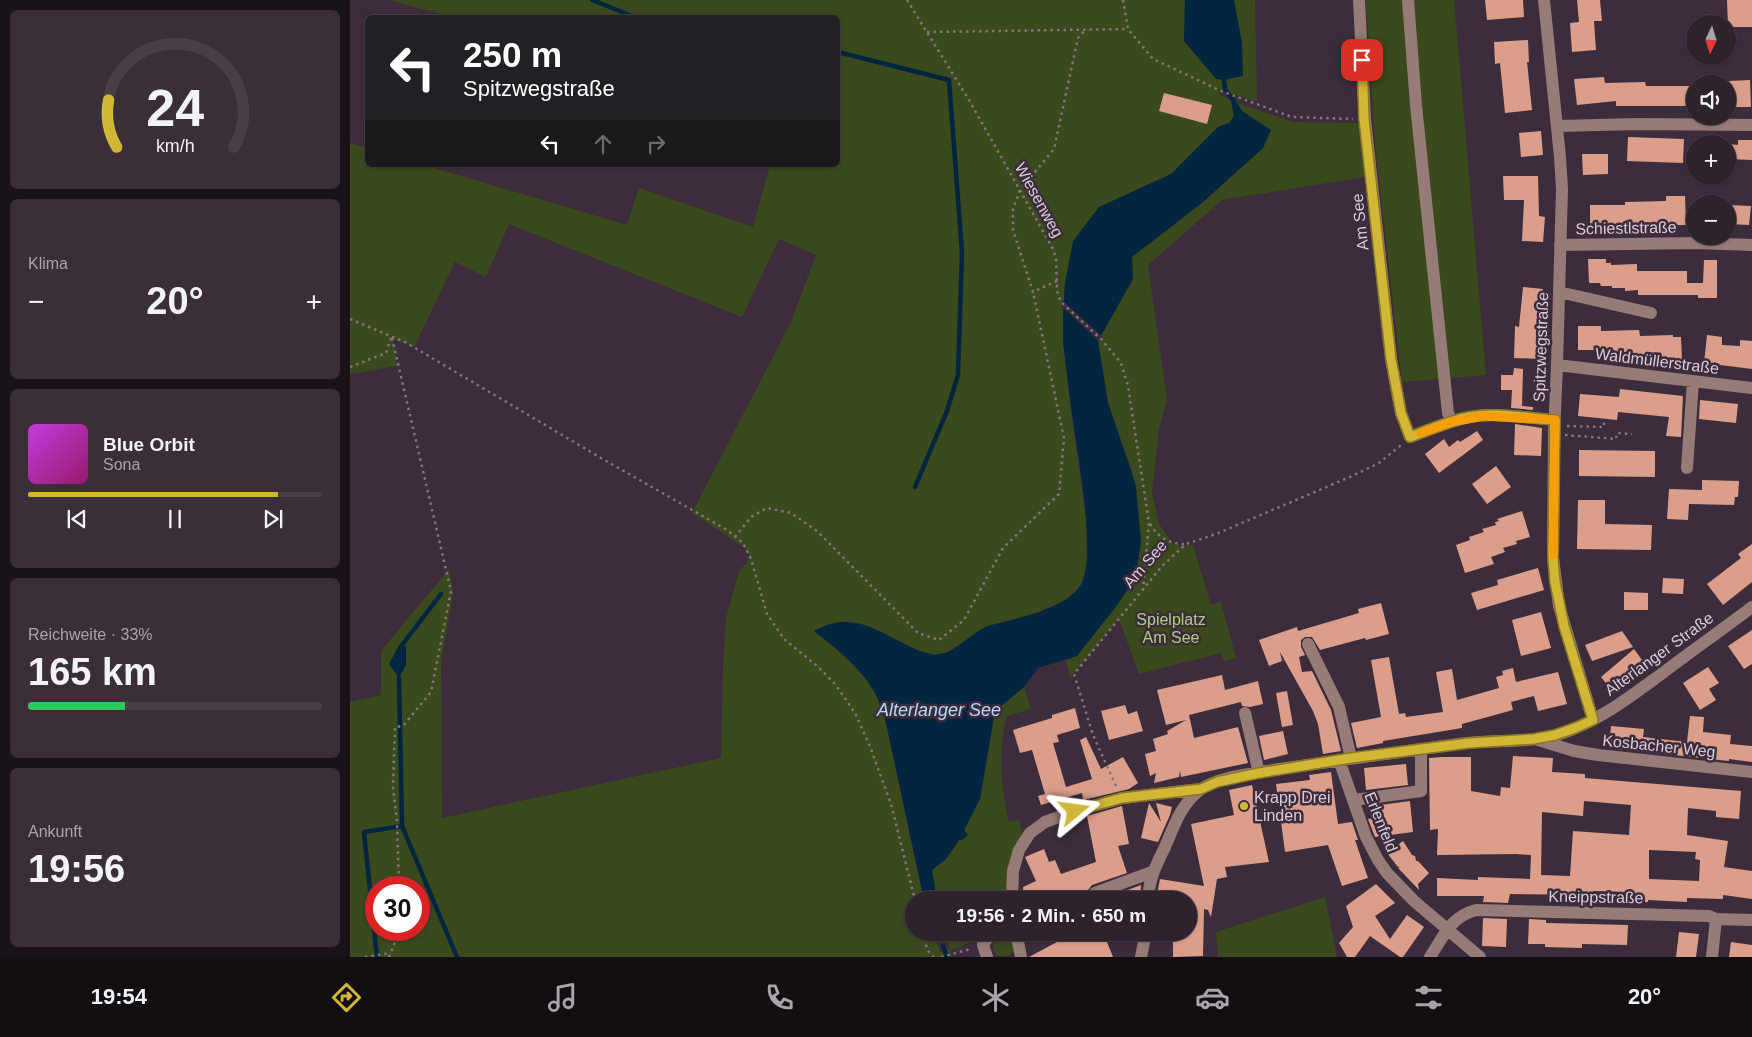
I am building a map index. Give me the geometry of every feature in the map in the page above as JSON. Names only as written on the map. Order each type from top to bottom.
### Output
[{"type":"street","name":"Am See","points":[[1359,0],[1364,119],[1391,359],[1401,413],[1410,437]]},
{"type":"street","points":[[1408,0],[1416,104],[1448,413],[1452,422]]},
{"type":"street","name":"Spitzwegstraße","points":[[1544,0],[1562,189],[1554,434],[1553,558],[1555,582],[1564,626],[1593,720]]},
{"type":"street","points":[[1557,126],[1638,124],[1752,125]]},
{"type":"street","name":"Schiestlstraße","points":[[1560,245],[1696,243],[1752,245]]},
{"type":"street","points":[[1560,292],[1652,313]]},
{"type":"street","name":"Waldmüllerstraße","points":[[1557,365],[1752,388]]},
{"type":"street","points":[[1687,468],[1693,381]]},
{"type":"street","points":[[1410,437],[1470,417],[1497,416],[1555,420]]},
{"type":"street","name":"Alterlanger Straße","points":[[1012,891],[1013,871],[1019,850],[1030,833],[1045,822],[1075,811],[1122,798],[1201,789],[1217,782],[1259,773],[1421,749],[1469,743],[1534,739],[1555,735],[1593,720],[1616,707],[1752,607]]},
{"type":"street","name":"Erlenfeld","points":[[1308,644],[1337,701],[1345,759],[1354,800],[1366,837],[1378,860],[1398,885],[1480,957]]},
{"type":"street","points":[[1245,713],[1259,773]]},
{"type":"street","name":"Kosbacher Weg","points":[[1534,739],[1574,751],[1598,755],[1752,772]]},
{"type":"street","points":[[1354,800],[1422,791],[1421,749]]},
{"type":"street","name":"Alterlanger Straße","points":[[1149,891],[1152,872],[1180,812],[1201,789]]},
{"type":"street","points":[[1098,891],[1152,872]]},
{"type":"street","name":"Kneippstraße","points":[[1448,930],[1454,920],[1463,914],[1476,910],[1709,916],[1752,920]]},
{"type":"street","points":[[1712,957],[1716,918]]},
{"type":"street","points":[[1430,957],[1448,930]]},
{"type":"street","points":[[1018,941],[1021,957]]},
{"type":"street","points":[[1141,957],[1144,941]]},
{"type":"path","name":"Wiesenweg","points":[[907,0],[969,100],[1053,249],[1056,259],[1057,292],[1061,302],[1102,340],[1121,363],[1128,386],[1149,523],[1143,590]]},
{"type":"path","points":[[1123,0],[1128,29],[1153,59],[1221,91],[1292,117],[1364,119]]},
{"type":"path","points":[[926,32],[1128,29]]},
{"type":"path","points":[[735,537],[751,517],[767,508],[792,513],[817,531],[918,633],[938,640],[964,620],[1003,548],[1059,494],[1064,438],[1033,292],[1013,230],[1013,209],[1020,190],[1054,150],[1078,38],[1085,30]]},
{"type":"path","points":[[1033,292],[1057,281]]},
{"type":"path","points":[[350,319],[406,342],[601,458],[694,510],[743,542],[751,559],[767,614],[784,639],[817,666],[834,684],[855,713],[869,744],[891,804],[914,891]]},
{"type":"path","points":[[350,367],[386,353],[392,337]]},
{"type":"path","points":[[392,337],[451,591],[432,692],[403,726],[395,727],[393,787],[398,832],[399,876]]},
{"type":"path","points":[[1555,420],[1568,426],[1604,427],[1604,418]]},
{"type":"path","points":[[1554,434],[1616,438],[1617,432],[1632,434]]},
{"type":"path","name":"Am See","points":[[1122,798],[1093,734],[1074,674],[1173,554],[1186,544],[1216,534],[1357,474],[1379,463],[1410,437]]},
{"type":"path","points":[[1149,523],[1164,539],[1186,544]]},
{"type":"path","points":[[365,957],[390,955],[396,941]]},
{"type":"path","points":[[925,941],[930,954],[934,957]]},
{"type":"path","points":[[941,957],[951,954],[985,951]]},
{"type":"green space","points":[[389,0],[1185,0],[1184,41],[1242,44],[1234,0],[1255,0],[1257,102],[1219,89],[1220,95],[1231,100],[1234,116],[1229,123],[1218,127],[1171,174],[1099,207],[1065,283],[1063,342],[1086,517],[1087,564],[1081,585],[1068,599],[1035,613],[986,627],[946,653],[933,655],[916,650],[870,627],[814,631],[841,653],[865,678],[872,687],[886,723],[922,891],[905,891],[905,941],[937,941],[940,952],[950,949],[952,957],[350,957],[350,702],[381,695],[381,651],[449,569],[453,593],[441,663],[442,818],[721,758],[726,618],[739,572],[750,558],[744,547],[692,513],[791,322],[816,255],[779,239],[742,317],[509,224],[486,277],[455,262],[414,347],[393,339],[397,366],[350,374],[350,143],[365,147],[365,167],[431,167],[627,225],[639,188],[753,227],[769,167],[840,167],[840,15],[445,15]]},
{"type":"green space","points":[[1366,0],[1454,0],[1486,375],[1402,382],[1375,144]]},
{"type":"green space","name":"Spielplatz Am See","points":[[1237,103],[1293,122],[1360,123],[1365,177],[1222,200],[1148,265],[1167,400],[1159,429],[1152,493],[1159,524],[1173,544],[1180,546],[1193,545],[1211,605],[1221,602],[1236,658],[1224,661],[1221,653],[1139,674],[1119,619],[1070,678],[1066,660],[1071,659],[1131,585],[1137,568],[1141,542],[1136,488],[1108,403],[1098,341],[1133,279],[1132,257],[1203,202],[1263,148],[1271,130],[1242,111]]},
{"type":"green space","points":[[1024,687],[1031,709],[1007,716],[1002,742],[1001,769],[1006,809],[1009,822],[1019,820],[1022,833],[1011,859],[1007,891],[936,891],[932,870],[946,859],[959,840],[968,835],[964,831],[980,799],[995,711]]},
{"type":"green space","points":[[1325,897],[1337,957],[1218,957],[1216,932]]},
{"type":"green space","points":[[947,941],[970,941],[950,949]]},
{"type":"green space","points":[[994,941],[1013,941],[1014,950],[1010,955],[997,956],[993,944]]},
{"type":"water","points":[[1185,0],[1234,0],[1242,43],[1243,76],[1224,80],[1216,79],[1184,41]]},
{"type":"water","name":"Alterlanger See","points":[[1231,100],[1237,103],[1242,111],[1271,130],[1263,148],[1203,202],[1132,257],[1133,279],[1098,341],[1108,403],[1136,487],[1141,542],[1137,568],[1131,585],[1077,656],[1038,668],[1024,687],[995,711],[980,799],[964,830],[968,835],[959,840],[946,859],[932,870],[936,891],[922,891],[886,723],[878,700],[872,687],[857,669],[814,631],[838,622],[858,623],[880,631],[920,651],[939,654],[947,652],[991,625],[1027,616],[1052,607],[1063,601],[1080,586],[1085,572],[1087,527],[1063,342],[1065,283],[1073,241],[1099,207],[1171,174],[1218,127],[1229,123],[1234,116]]},
{"type":"water","points":[[399,645],[406,646],[406,665],[399,678],[389,664]]},
{"type":"pier","points":[[1062,300],[1103,337],[1100,342],[1061,306]]},
{"type":"building","points":[[1485,0],[1523,0],[1524,17],[1487,20]]},
{"type":"building","points":[[1577,0],[1600,0],[1602,21],[1594,21],[1596,50],[1572,52],[1570,23],[1579,22]]},
{"type":"building","points":[[1727,0],[1752,0],[1752,27],[1736,27],[1736,15],[1728,15]]},
{"type":"building","points":[[1528,40],[1529,62],[1527,62],[1532,110],[1505,113],[1500,63],[1495,64],[1494,42]]},
{"type":"building","points":[[1604,77],[1605,83],[1645,82],[1646,86],[1686,86],[1686,106],[1616,106],[1616,101],[1577,105],[1574,79]]},
{"type":"building","points":[[1750,80],[1751,107],[1736,107],[1736,81]]},
{"type":"building","points":[[1164,93],[1212,105],[1207,124],[1159,111]]},
{"type":"building","points":[[1541,131],[1543,155],[1521,157],[1519,133]]},
{"type":"building","points":[[1628,137],[1684,139],[1683,163],[1627,161]]},
{"type":"building","points":[[1738,140],[1752,140],[1752,160],[1736,159],[1736,145],[1738,145]]},
{"type":"building","points":[[1582,154],[1608,154],[1608,174],[1583,175]]},
{"type":"building","points":[[1503,176],[1538,176],[1539,216],[1545,217],[1543,242],[1522,241],[1524,200],[1504,200]]},
{"type":"building","points":[[1666,196],[1685,196],[1686,225],[1667,225],[1667,223],[1590,225],[1590,205],[1625,205],[1625,202],[1666,201]]},
{"type":"building","points":[[1736,205],[1751,206],[1749,225],[1736,224]]},
{"type":"building","points":[[1588,259],[1606,259],[1606,263],[1611,263],[1611,265],[1637,264],[1637,271],[1687,271],[1687,283],[1703,283],[1704,260],[1717,260],[1717,298],[1698,298],[1698,295],[1638,295],[1638,290],[1625,291],[1625,288],[1612,288],[1612,286],[1601,286],[1600,283],[1589,283]]},
{"type":"building","points":[[1523,287],[1543,289],[1540,328],[1545,328],[1543,359],[1514,358],[1515,326],[1519,327]]},
{"type":"building","points":[[1578,326],[1601,326],[1601,331],[1639,330],[1640,336],[1673,335],[1673,337],[1681,337],[1682,361],[1640,360],[1640,356],[1628,356],[1628,353],[1615,353],[1614,350],[1578,350]]},
{"type":"building","points":[[1707,335],[1722,337],[1722,345],[1740,346],[1740,340],[1752,341],[1752,369],[1704,363]]},
{"type":"building","points":[[1514,368],[1523,369],[1522,406],[1533,407],[1533,410],[1511,408],[1512,390],[1501,390],[1501,375],[1513,375]]},
{"type":"building","points":[[1620,389],[1683,396],[1681,437],[1666,436],[1669,417],[1618,412],[1617,420],[1578,416],[1580,394],[1619,397]]},
{"type":"building","points":[[1700,400],[1738,404],[1736,423],[1699,419]]},
{"type":"building","points":[[1515,424],[1542,428],[1541,456],[1514,455]]},
{"type":"building","points":[[1477,431],[1483,440],[1439,473],[1425,454],[1444,439],[1449,447],[1458,440],[1460,442]]},
{"type":"building","points":[[1579,450],[1655,451],[1655,477],[1579,476]]},
{"type":"building","points":[[1496,466],[1511,487],[1487,504],[1472,484]]},
{"type":"building","points":[[1702,480],[1739,481],[1738,497],[1735,497],[1734,505],[1689,504],[1688,520],[1667,519],[1669,489],[1702,490]]},
{"type":"building","points":[[1578,500],[1605,500],[1605,524],[1652,525],[1651,550],[1577,549]]},
{"type":"building","points":[[1522,511],[1530,537],[1516,541],[1517,544],[1503,548],[1505,552],[1491,557],[1494,564],[1465,573],[1456,545],[1470,540],[1469,537],[1484,532],[1482,529],[1496,525],[1495,522],[1499,521],[1497,519]]},
{"type":"building","points":[[1752,544],[1752,582],[1723,605],[1707,584],[1741,558],[1738,554]]},
{"type":"building","points":[[1538,568],[1544,590],[1477,610],[1471,593],[1498,585],[1497,580]]},
{"type":"building","points":[[1663,578],[1684,579],[1683,594],[1662,593]]},
{"type":"building","points":[[1624,592],[1648,593],[1648,610],[1624,610]]},
{"type":"building","points":[[1381,603],[1389,634],[1366,640],[1365,638],[1320,650],[1312,637],[1305,637],[1301,640],[1301,647],[1305,655],[1299,657],[1302,672],[1312,671],[1331,710],[1341,751],[1323,754],[1318,724],[1313,711],[1280,652],[1282,661],[1269,666],[1259,640],[1297,627],[1298,631],[1359,613],[1358,609]]},
{"type":"building","points":[[1541,612],[1551,648],[1521,656],[1512,620]]},
{"type":"building","points":[[1752,630],[1752,664],[1744,669],[1728,646]]},
{"type":"building","points":[[1622,631],[1633,647],[1592,661],[1585,645]]},
{"type":"building","points":[[1634,649],[1647,667],[1614,693],[1601,677]]},
{"type":"building","points":[[1389,657],[1399,714],[1405,713],[1406,717],[1443,712],[1436,672],[1452,669],[1457,700],[1499,688],[1496,677],[1503,675],[1502,671],[1513,668],[1516,682],[1558,672],[1567,704],[1538,711],[1534,696],[1511,702],[1513,710],[1462,724],[1462,728],[1383,741],[1383,743],[1357,748],[1351,723],[1381,717],[1371,660]]},
{"type":"building","points":[[1708,667],[1719,683],[1709,689],[1716,700],[1700,710],[1683,683]]},
{"type":"building","points":[[1222,675],[1225,690],[1258,681],[1263,704],[1250,707],[1242,706],[1241,702],[1189,715],[1194,738],[1238,727],[1248,763],[1181,777],[1180,771],[1179,777],[1154,783],[1156,773],[1150,776],[1145,754],[1156,751],[1153,739],[1168,734],[1167,731],[1186,720],[1166,725],[1157,690]]},
{"type":"building","points":[[1287,691],[1293,725],[1282,727],[1276,693]]},
{"type":"building","points":[[1125,705],[1128,714],[1137,711],[1143,731],[1109,740],[1101,711]]},
{"type":"building","points":[[1075,708],[1080,728],[1057,735],[1059,742],[1053,743],[1066,787],[1092,779],[1080,740],[1086,737],[1101,769],[1123,757],[1138,783],[1129,789],[1083,800],[1082,793],[1041,805],[1038,796],[1045,794],[1032,750],[1020,753],[1013,730],[1052,718],[1052,715]]},
{"type":"building","points":[[1690,716],[1704,717],[1703,732],[1731,735],[1730,744],[1752,746],[1752,762],[1609,748],[1611,726],[1644,729],[1643,737],[1687,742]]},
{"type":"building","points":[[1283,731],[1288,754],[1264,760],[1259,736]]},
{"type":"building","points":[[1513,756],[1553,758],[1552,772],[1585,774],[1585,778],[1741,791],[1739,819],[1716,817],[1716,811],[1688,808],[1687,835],[1728,841],[1724,867],[1752,871],[1752,899],[1723,895],[1723,899],[1687,898],[1687,902],[1648,900],[1648,902],[1626,902],[1626,892],[1593,891],[1593,895],[1510,894],[1508,903],[1483,902],[1484,896],[1437,896],[1437,878],[1478,880],[1478,877],[1530,879],[1531,855],[1437,855],[1438,829],[1430,830],[1429,758],[1471,757],[1471,791],[1500,796],[1501,787],[1510,788]],"holes":[[[1584,801],[1631,805],[1629,835],[1573,831],[1570,876],[1541,875],[1542,812],[1583,816]],[[1649,850],[1696,852],[1695,859],[1700,860],[1699,881],[1649,879]]]},
{"type":"building","points":[[1406,764],[1408,785],[1366,790],[1364,768]]},
{"type":"building","points":[[1331,772],[1338,824],[1352,822],[1358,840],[1355,840],[1368,878],[1342,886],[1328,845],[1285,852],[1276,784],[1310,780],[1309,775]]},
{"type":"building","points":[[1252,785],[1269,862],[1225,867],[1227,877],[1217,879],[1211,917],[1208,910],[1204,909],[1203,956],[1173,957],[1173,941],[1197,941],[1197,891],[1158,891],[1160,879],[1204,886],[1191,824],[1234,815],[1229,790]]},
{"type":"building","points":[[1410,801],[1413,832],[1375,837],[1368,819],[1374,818],[1373,806]]},
{"type":"building","points":[[1149,803],[1161,822],[1156,803],[1172,807],[1158,842],[1141,838]]},
{"type":"building","points":[[1122,806],[1129,844],[1118,846],[1127,873],[1092,885],[1085,891],[1023,891],[1023,887],[1036,881],[1025,857],[1044,849],[1049,862],[1055,860],[1061,874],[1096,862],[1087,816]]},
{"type":"building","points":[[1403,841],[1412,855],[1415,856],[1416,861],[1429,873],[1418,884],[1419,890],[1387,853]]},
{"type":"building","points":[[1376,884],[1395,903],[1375,916],[1390,939],[1407,915],[1424,927],[1403,957],[1400,957],[1370,936],[1355,957],[1347,957],[1339,943],[1353,927],[1346,906]]},
{"type":"building","points":[[1141,885],[1141,891],[1125,891]]},
{"type":"building","points":[[1483,918],[1507,919],[1506,947],[1482,946]]},
{"type":"building","points":[[1529,919],[1546,920],[1546,923],[1628,925],[1627,945],[1582,944],[1582,948],[1545,947],[1545,944],[1528,944]]},
{"type":"building","points":[[1679,932],[1699,934],[1696,957],[1676,957]]},
{"type":"building","points":[[1059,941],[1107,941],[1113,957],[1029,957]]},
{"type":"building","points":[[1731,942],[1752,945],[1752,957],[1729,957]]},
{"type":"waterway","points":[[592,0],[630,15]]},
{"type":"waterway","points":[[840,53],[949,80],[962,252],[958,375],[947,411],[915,487]]},
{"type":"waterway","points":[[1224,80],[1225,89],[1234,101]]},
{"type":"waterway","points":[[402,645],[441,594]]},
{"type":"waterway","points":[[399,678],[402,826],[457,957]]},
{"type":"waterway","points":[[377,957],[364,832],[402,826]]},
{"type":"waterway","points":[[943,946],[947,957]]},
{"type":"slow traffic","points":[[1421,433],[1470,417],[1497,416],[1555,420],[1553,555]]},
{"type":"place","name":"Krapp Drei Linden","points":[[1244,806]]},
{"type":"route","points":[[1075,811],[1122,798],[1201,789],[1236,777],[1351,758],[1469,743],[1534,739],[1555,735],[1593,720],[1564,626],[1555,582],[1553,558],[1555,420],[1497,416],[1470,417],[1410,437],[1401,413],[1391,359],[1364,119],[1362,60]]}]
